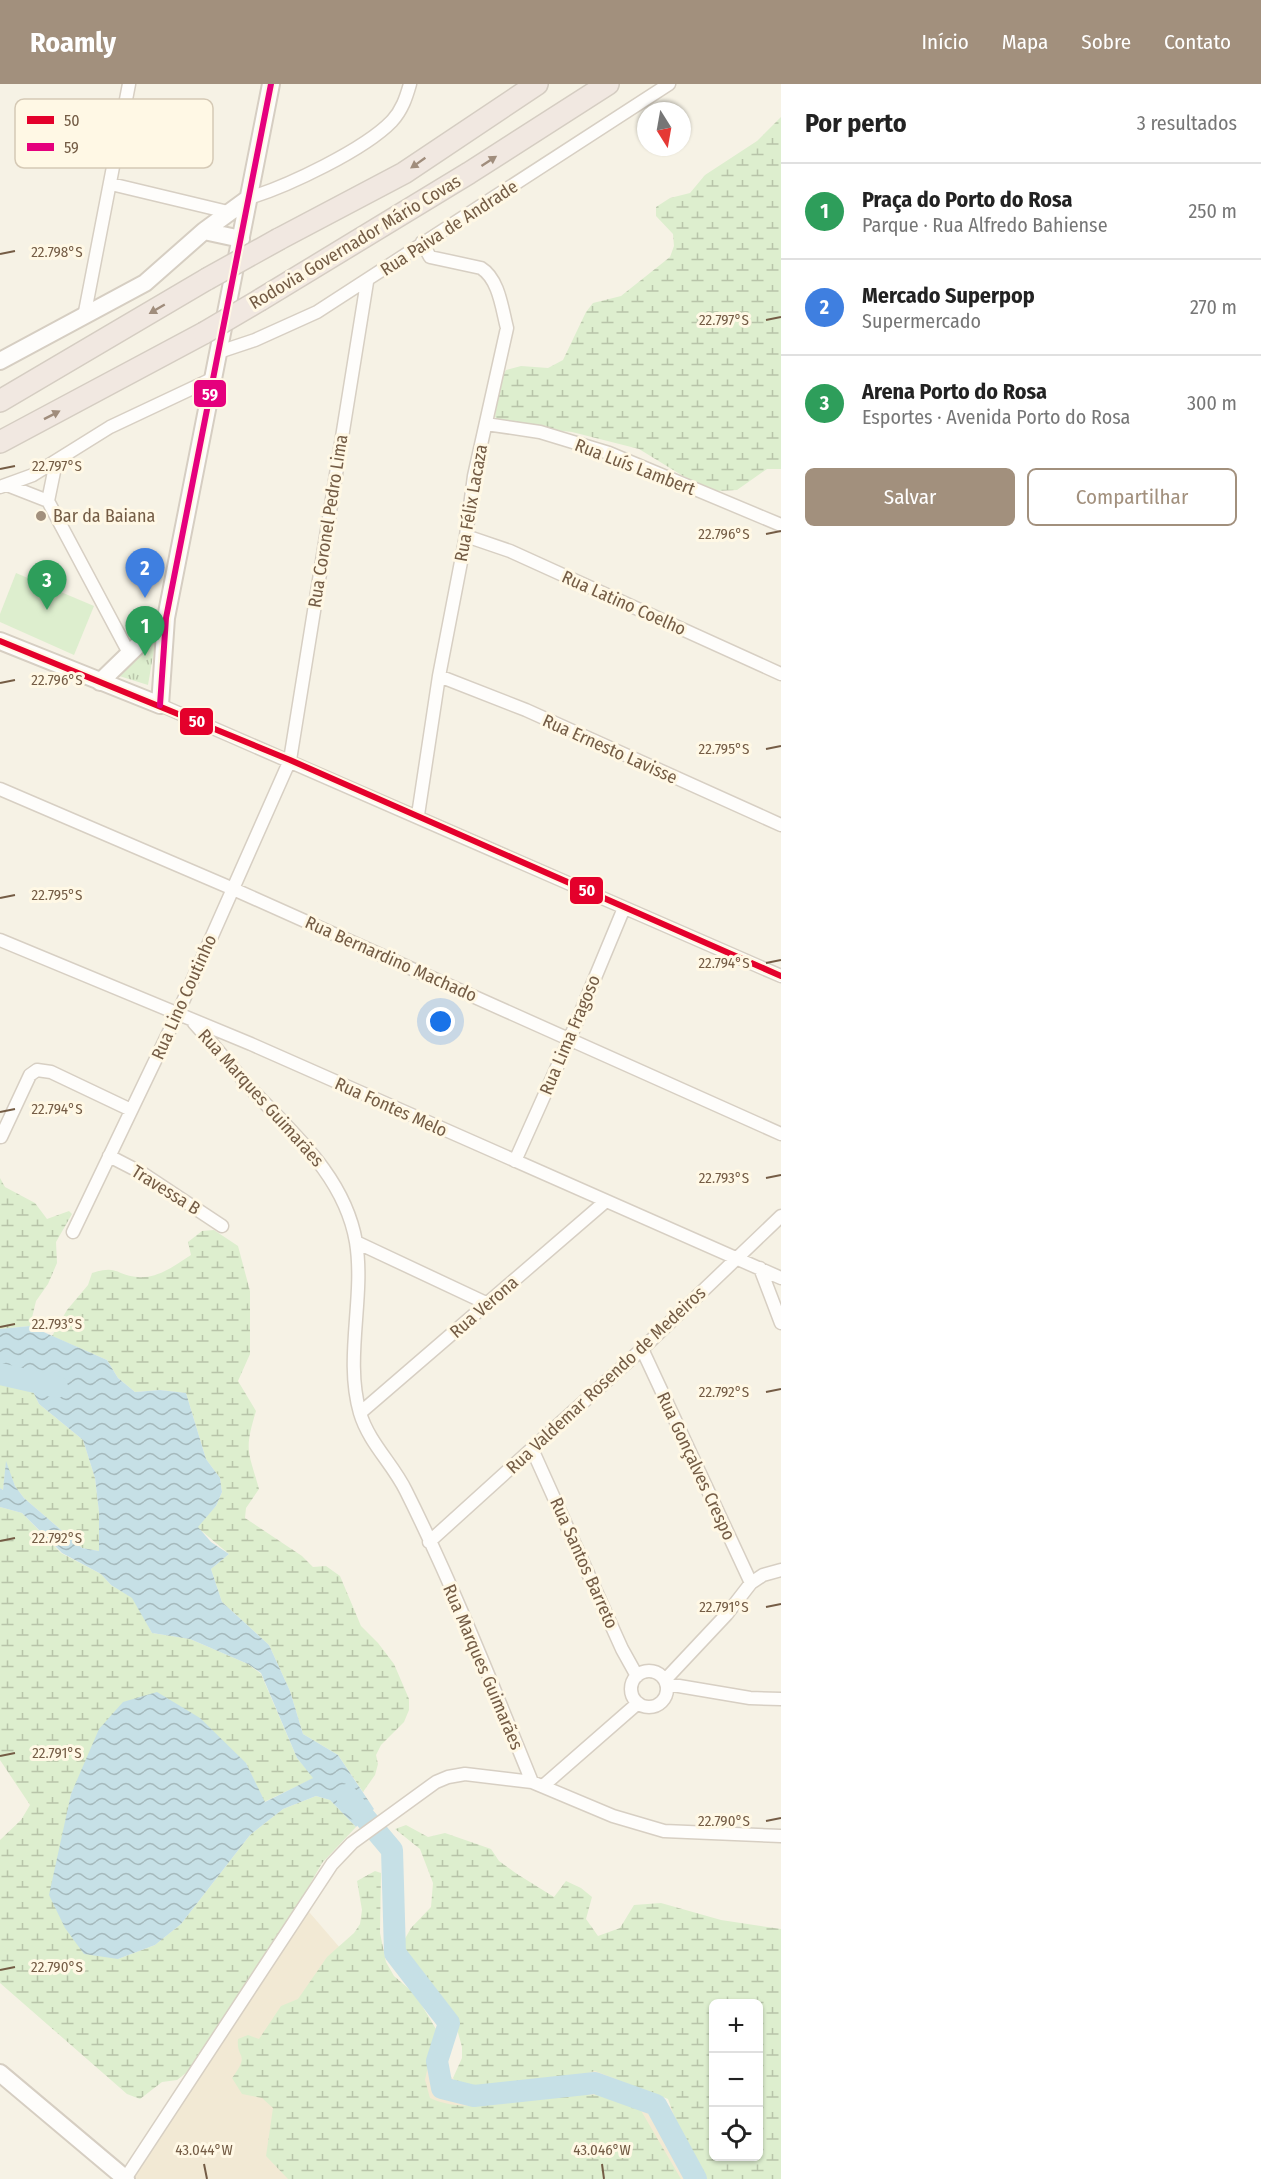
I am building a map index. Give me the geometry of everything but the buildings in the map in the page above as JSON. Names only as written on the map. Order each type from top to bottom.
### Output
[{"type":"highway","name":"Rodovia Governador Mário Covas","points":[[0,401],[207,279],[404,173],[537,84]]},
{"type":"highway","name":"Rodovia Governador Mário Covas","points":[[0,442],[204,333],[469,173],[608,84]]},
{"type":"main road","points":[[0,641],[160,705],[166,618],[271,84]]},
{"type":"main road","points":[[0,362],[145,282],[204,231],[249,198]]},
{"type":"main road","points":[[204,231],[242,239]]},
{"type":"main road","points":[[100,682],[166,618]]},
{"type":"main road","points":[[0,2073],[126,2179]]},
{"type":"street","points":[[126,99],[129,84]]},
{"type":"street","points":[[249,198],[282,188],[375,136],[393,120],[405,103],[410,84]]},
{"type":"street","name":"Rua Paiva de Andrade","points":[[219,352],[255,340],[317,312],[367,282],[422,242],[506,191],[669,84]]},
{"type":"street","points":[[84,317],[114,168]]},
{"type":"street","points":[[111,184],[228,212]]},
{"type":"street","name":"Rua Félix Lacaza","points":[[418,815],[439,676],[466,536],[474,476],[506,342],[507,328],[497,292],[488,272],[481,268],[430,257],[422,242]]},
{"type":"street","name":"Rua Coronel Pedro Lima","points":[[290,760],[367,282]]},
{"type":"street","points":[[3,486],[56,462],[110,427],[214,378]]},
{"type":"street","name":"Rua Luís Lambert","points":[[486,424],[540,432],[609,453],[781,525]]},
{"type":"street","points":[[56,462],[48,501],[129,653]]},
{"type":"street","points":[[3,486],[48,501]]},
{"type":"street","name":"Rua Latino Coelho","points":[[466,536],[510,551],[781,674]]},
{"type":"street","name":"Rua Ernesto Lavisse","points":[[439,676],[526,711],[781,825]]},
{"type":"street","points":[[160,705],[418,815],[781,976]]},
{"type":"street","name":"Rua Lino Coutinho","points":[[73,1232],[177,1015],[231,888],[290,760]]},
{"type":"street","name":"Rua Bernardino Machado","points":[[0,789],[231,888],[781,1134]]},
{"type":"street","name":"Rua Lima Fragoso","points":[[515,1161],[570,1038],[624,908]]},
{"type":"street","name":"Rua Fontes Melo","points":[[0,940],[194,1023],[251,1044],[781,1278]]},
{"type":"street","name":"Rua Marques Guimarães","points":[[194,1023],[323,1166],[341,1198],[356,1242],[358,1268],[354,1380],[360,1413],[375,1445],[406,1490],[537,1784]]},
{"type":"street","points":[[1,1137],[30,1075],[37,1070],[51,1071],[131,1110]]},
{"type":"street","name":"Travessa B","points":[[109,1156],[142,1173],[222,1226]]},
{"type":"street","name":"Rua Verona","points":[[360,1413],[606,1201]]},
{"type":"street","name":"Rua Valdemar Rosendo de Medeiros","points":[[429,1542],[642,1349],[738,1259],[781,1215]]},
{"type":"street","points":[[356,1242],[488,1304]]},
{"type":"street","points":[[760,1268],[781,1323]]},
{"type":"street","name":"Rua Gonçalves Crespo","points":[[642,1349],[751,1583]]},
{"type":"street","name":"Rua Santos Barreto","points":[[532,1449],[622,1649],[638,1676]]},
{"type":"street","points":[[638,1702],[655,1706],[663,1701],[667,1693],[666,1682],[727,1614],[751,1583],[763,1575],[781,1570]]},
{"type":"street","points":[[638,1702],[632,1689],[638,1676],[652,1671],[666,1682],[750,1698],[781,1699]]},
{"type":"street","points":[[638,1702],[537,1784],[613,1816],[664,1831],[781,1836]]},
{"type":"street","name":"Rua Marques Guimarães","points":[[126,2179],[332,1864],[345,1850],[392,1814],[448,1776],[465,1774],[537,1784]]},
{"type":"shaded area","points":[[297,1898],[454,2080],[622,2068],[674,2110],[703,2179],[134,2179],[124,2171]]},
{"type":"green space","points":[[781,117],[781,469],[767,469],[737,490],[715,491],[701,487],[639,449],[572,432],[506,425],[495,417],[501,379],[506,370],[521,366],[548,368],[563,360],[586,312],[593,303],[621,296],[670,257],[674,246],[673,234],[656,216],[656,207],[670,198],[690,193],[705,175],[757,141]]},
{"type":"green space","points":[[16,573],[94,606],[74,655],[0,622],[0,614]]},
{"type":"green space","points":[[156,638],[148,685],[116,675]]},
{"type":"green space","points":[[0,1178],[5,1187],[35,1203],[47,1219],[69,1211],[72,1214],[56,1242],[57,1263],[48,1284],[36,1301],[30,1326],[0,1329]]},
{"type":"green space","points":[[214,1230],[238,1246],[250,1291],[250,1354],[238,1381],[256,1411],[249,1450],[259,1489],[246,1508],[245,1518],[302,1556],[313,1567],[326,1566],[340,1576],[361,1626],[394,1664],[409,1699],[409,1710],[404,1722],[381,1745],[376,1755],[378,1764],[375,1775],[363,1792],[338,1755],[303,1734],[290,1691],[269,1645],[222,1602],[211,1569],[229,1554],[197,1527],[216,1506],[222,1492],[220,1478],[206,1459],[186,1393],[160,1390],[135,1392],[118,1378],[107,1360],[52,1336],[67,1310],[88,1285],[92,1273],[113,1270],[138,1277],[159,1274],[191,1255],[188,1242],[202,1231]]},
{"type":"green space","points":[[0,1366],[22,1368],[39,1404],[83,1440],[95,1478],[99,1512],[99,1551],[82,1548],[24,1498],[15,1486],[6,1464],[3,1490],[0,1488]]},
{"type":"green space","points":[[0,1507],[22,1513],[61,1553],[101,1574],[111,1585],[133,1598],[152,1633],[190,1639],[248,1664],[261,1674],[297,1758],[314,1778],[264,1802],[246,1763],[84,1768],[71,1794],[57,1865],[118,1959],[155,1945],[181,1924],[250,1835],[283,1809],[316,1796],[330,1800],[356,1827],[322,1863],[300,1902],[191,2069],[177,2080],[162,2082],[140,2099],[127,2094],[0,1983],[0,1840],[21,1820],[30,1805],[0,1760]]},
{"type":"green space","points":[[406,1825],[428,1837],[445,1833],[491,1849],[499,1861],[554,1897],[566,1881],[581,1888],[592,1897],[586,1919],[598,1936],[620,1928],[634,1905],[661,1903],[721,1920],[781,1929],[781,2179],[706,2179],[682,2137],[668,2099],[595,2071],[567,2079],[482,2091],[469,2090],[458,2085],[453,2078],[462,2058],[462,2047],[452,2011],[448,2004],[428,1987],[402,1944],[411,1928],[431,1907],[433,1883],[420,1849],[395,1829]]},
{"type":"green space","points":[[375,1871],[381,1873],[380,1933],[386,1962],[394,1976],[415,1994],[436,2029],[425,2080],[430,2098],[462,2106],[480,2106],[576,2094],[636,2102],[681,2179],[288,2179],[266,2156],[273,2108],[262,2098],[242,2094],[232,2078],[242,2060],[238,2039],[248,2035],[259,2039],[281,2006],[298,1999],[327,1957],[354,1933],[360,1924],[362,1910],[357,1881]]},
{"type":"water","points":[[30,1326],[107,1360],[118,1378],[135,1392],[160,1390],[186,1393],[206,1459],[220,1478],[222,1492],[216,1506],[198,1527],[211,1542],[229,1554],[211,1569],[222,1602],[269,1645],[290,1691],[303,1734],[338,1755],[374,1809],[356,1827],[330,1800],[316,1796],[283,1809],[250,1835],[181,1924],[155,1945],[118,1959],[84,1954],[65,1928],[49,1895],[71,1794],[99,1729],[123,1702],[157,1692],[200,1718],[246,1763],[265,1802],[313,1778],[297,1758],[261,1673],[248,1664],[190,1639],[152,1633],[132,1598],[111,1585],[101,1574],[62,1553],[22,1513],[0,1507],[0,1488],[3,1490],[6,1461],[15,1486],[24,1498],[82,1548],[99,1551],[99,1512],[95,1478],[83,1440],[39,1404],[22,1369],[0,1366],[0,1329]]},
{"type":"waterway","points":[[0,1374],[57,1387]]},
{"type":"waterway","points":[[346,1795],[392,1850],[395,1953],[449,2023],[437,2061],[442,2088],[474,2096],[595,2083],[656,2105],[696,2179]]},
{"type":"transit line","name":"59","points":[[160,705],[166,618],[271,84]]},
{"type":"transit line","name":"50","points":[[0,641],[290,760],[781,976]]},
{"type":"place","name":"Bar da Baiana","points":[[41,516]]},
{"type":"place","name":"Mercado Superpop","points":[[145,598]]},
{"type":"place","name":"Arena Porto do Rosa","points":[[47,610]]},
{"type":"place","name":"Praça do Porto do Rosa","points":[[145,656]]}]
